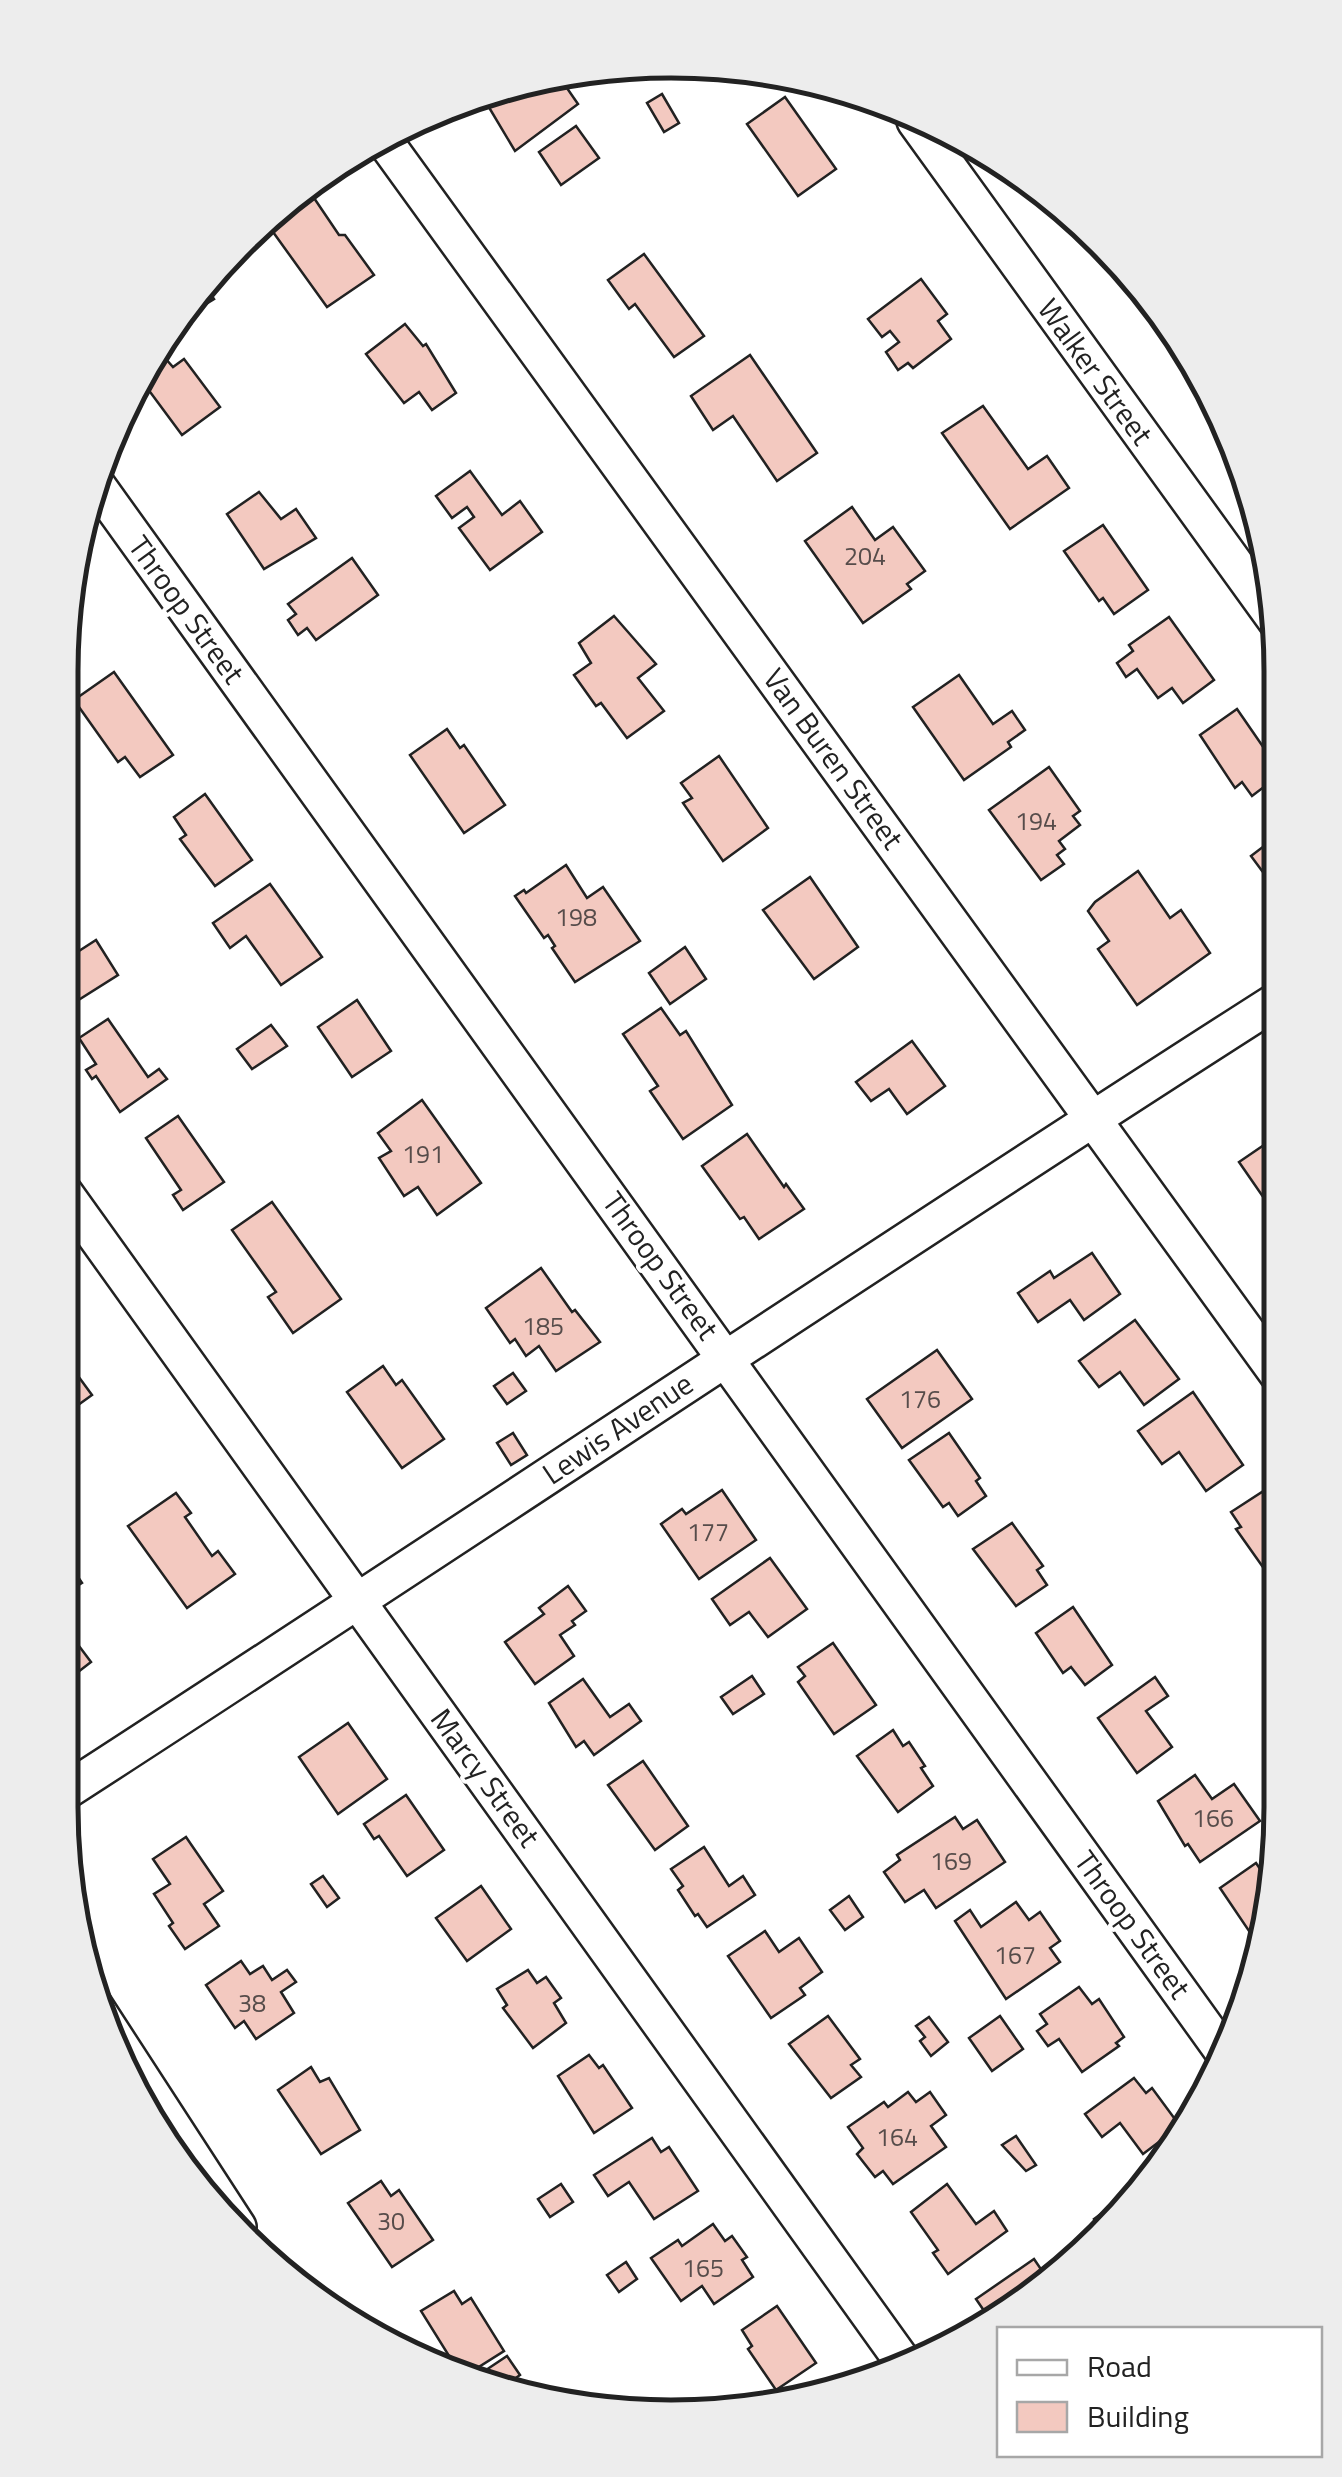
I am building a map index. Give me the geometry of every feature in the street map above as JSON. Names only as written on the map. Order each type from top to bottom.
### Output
[{"type":"street","name":"Walker Street","points":[[924,135],[1259,598]]},
{"type":"street","name":"Van Buren Street","points":[[390,149],[1264,1355]]},
{"type":"street","name":"Throop Street","points":[[104,496],[1215,2041]]},
{"type":"street","name":"Lewis Avenue","points":[[78,1783],[359,1602],[726,1356],[1264,1009]]},
{"type":"street","name":"Marcy Street","points":[[78,1212],[898,2354]]},
{"type":"street","points":[[155,2099],[189,2152]]},
{"type":"building","points":[[566,87],[578,104],[515,151],[488,106]]},
{"type":"building","points":[[662,94],[679,123],[664,132],[647,103]]},
{"type":"building","points":[[785,97],[836,169],[798,196],[747,124]]},
{"type":"building","points":[[576,126],[599,158],[561,185],[539,152]]},
{"type":"building","points":[[314,197],[339,235],[345,235],[374,275],[327,307],[273,232]]},
{"type":"building","points":[[644,254],[704,336],[674,357],[635,304],[629,309],[608,280]]},
{"type":"building","points":[[921,279],[947,314],[938,321],[951,339],[913,368],[908,363],[898,370],[886,352],[899,342],[890,331],[882,337],[868,319]]},
{"type":"building","points":[[405,324],[423,346],[426,344],[456,393],[432,410],[419,392],[404,403],[366,354]]},
{"type":"building","points":[[750,355],[817,453],[777,481],[733,416],[713,430],[691,396]]},
{"type":"building","points":[[166,359],[173,367],[184,359],[220,407],[182,435],[149,390]]},
{"type":"building","points":[[983,406],[1028,469],[1047,456],[1069,488],[1010,529],[942,433]]},
{"type":"building","points":[[470,471],[502,515],[520,501],[542,532],[490,570],[459,528],[474,517],[467,507],[452,518],[436,496]]},
{"type":"building","points":[[259,492],[281,519],[296,509],[316,538],[264,569],[227,514]]},
{"type":"building","points":[[852,507],[875,540],[893,527],[925,571],[907,584],[911,589],[863,623],[805,541]]},
{"type":"building","points":[[1103,525],[1148,590],[1114,614],[1103,598],[1099,601],[1064,551]]},
{"type":"building","points":[[352,558],[378,595],[316,640],[307,628],[298,635],[288,620],[296,614],[288,604]]},
{"type":"building","points":[[614,616],[656,664],[638,678],[664,711],[627,738],[601,703],[596,706],[574,675],[591,663],[579,643]]},
{"type":"building","points":[[1169,617],[1214,680],[1183,703],[1172,688],[1158,698],[1137,669],[1126,677],[1117,663],[1133,651],[1129,645]]},
{"type":"building","points":[[114,672],[173,755],[140,777],[125,757],[118,762],[78,706],[78,697]]},
{"type":"building","points":[[959,675],[993,724],[1012,711],[1025,730],[1008,742],[1011,747],[964,780],[913,707]]},
{"type":"building","points":[[1237,709],[1264,748],[1264,787],[1252,796],[1242,782],[1235,788],[1200,735]]},
{"type":"building","points":[[447,729],[460,748],[464,745],[505,805],[464,833],[410,755]]},
{"type":"building","points":[[719,756],[768,828],[723,861],[683,803],[692,798],[681,783]]},
{"type":"building","points":[[1049,767],[1080,811],[1073,816],[1080,825],[1059,841],[1065,849],[1057,855],[1064,864],[1041,880],[989,810]]},
{"type":"building","points":[[205,794],[252,860],[215,886],[180,839],[186,835],[174,817]]},
{"type":"building","points":[[1264,846],[1264,874],[1251,856]]},
{"type":"building","points":[[566,865],[587,898],[603,887],[640,941],[575,982],[552,948],[555,946],[548,935],[544,938],[515,896],[524,890],[526,893]]},
{"type":"building","points":[[1138,871],[1170,918],[1181,910],[1210,953],[1137,1005],[1098,949],[1109,941],[1088,911]]},
{"type":"building","points":[[810,877],[858,947],[814,979],[763,910]]},
{"type":"building","points":[[270,884],[322,957],[281,985],[246,936],[230,948],[213,923]]},
{"type":"building","points":[[96,940],[118,975],[78,1000],[78,952]]},
{"type":"building","points":[[685,947],[706,979],[670,1004],[649,973]]},
{"type":"building","points":[[357,1000],[391,1051],[352,1077],[318,1027]]},
{"type":"building","points":[[661,1008],[680,1035],[686,1031],[732,1105],[683,1139],[650,1091],[658,1086],[623,1034]]},
{"type":"building","points":[[108,1019],[148,1077],[159,1069],[167,1079],[120,1112],[96,1076],[92,1079],[86,1070],[96,1064],[79,1038]]},
{"type":"building","points":[[271,1025],[287,1046],[252,1069],[237,1049]]},
{"type":"building","points":[[912,1041],[945,1086],[907,1114],[889,1089],[871,1101],[856,1082]]},
{"type":"building","points":[[422,1100],[481,1183],[437,1215],[418,1187],[404,1196],[379,1158],[391,1151],[378,1133]]},
{"type":"building","points":[[178,1116],[224,1182],[183,1210],[173,1195],[181,1190],[146,1138]]},
{"type":"building","points":[[747,1134],[804,1209],[759,1239],[702,1166]]},
{"type":"building","points":[[1264,1145],[1264,1198],[1239,1162]]},
{"type":"building","points":[[272,1202],[341,1299],[293,1333],[268,1297],[276,1292],[232,1230]]},
{"type":"building","points":[[1092,1253],[1120,1294],[1084,1320],[1070,1300],[1038,1322],[1018,1293],[1050,1271],[1054,1278]]},
{"type":"building","points":[[541,1268],[572,1312],[575,1310],[600,1342],[556,1371],[539,1346],[526,1356],[515,1339],[510,1343],[486,1308]]},
{"type":"building","points":[[1135,1320],[1179,1379],[1144,1405],[1120,1372],[1099,1387],[1079,1361]]},
{"type":"building","points":[[937,1350],[972,1399],[902,1448],[867,1399]]},
{"type":"building","points":[[383,1366],[396,1385],[402,1380],[444,1439],[402,1468],[347,1392]]},
{"type":"building","points":[[513,1373],[526,1391],[507,1404],[494,1386]]},
{"type":"building","points":[[78,1376],[92,1395],[78,1405]]},
{"type":"building","points":[[1193,1392],[1243,1465],[1206,1491],[1179,1452],[1162,1464],[1138,1431]]},
{"type":"building","points":[[513,1433],[527,1455],[511,1465],[497,1443]]},
{"type":"building","points":[[949,1433],[980,1478],[976,1481],[986,1496],[958,1516],[949,1503],[943,1507],[909,1460]]},
{"type":"building","points":[[722,1490],[756,1540],[699,1579],[661,1524],[682,1509],[686,1514]]},
{"type":"building","points":[[1262,1492],[1264,1494],[1264,1569],[1236,1529],[1241,1527],[1231,1512]]},
{"type":"building","points":[[176,1493],[191,1513],[185,1517],[212,1556],[218,1551],[235,1574],[187,1608],[128,1526]]},
{"type":"building","points":[[1012,1523],[1043,1566],[1037,1570],[1047,1585],[1016,1606],[973,1549]]},
{"type":"building","points":[[770,1558],[807,1609],[768,1637],[749,1612],[730,1625],[712,1599]]},
{"type":"building","points":[[568,1586],[586,1611],[560,1635],[574,1656],[535,1684],[505,1642],[544,1614],[539,1608]]},
{"type":"building","points":[[1073,1607],[1112,1665],[1085,1685],[1071,1667],[1063,1673],[1036,1633]]},
{"type":"building","points":[[833,1643],[876,1705],[834,1734],[798,1682],[805,1676],[798,1667]]},
{"type":"building","points":[[78,1645],[91,1662],[78,1672]]},
{"type":"building","points":[[752,1676],[764,1694],[733,1714],[721,1697]]},
{"type":"building","points":[[1155,1677],[1168,1696],[1146,1711],[1172,1747],[1137,1773],[1098,1718]]},
{"type":"building","points":[[583,1679],[610,1717],[629,1704],[641,1721],[594,1755],[584,1741],[576,1747],[549,1703]]},
{"type":"building","points":[[348,1723],[387,1779],[338,1814],[299,1757]]},
{"type":"building","points":[[893,1730],[903,1746],[909,1742],[933,1786],[898,1812],[857,1756]]},
{"type":"building","points":[[643,1761],[688,1826],[655,1850],[608,1785]]},
{"type":"building","points":[[1195,1775],[1212,1799],[1234,1784],[1260,1821],[1200,1862],[1188,1844],[1185,1846],[1158,1801]]},
{"type":"building","points":[[406,1795],[444,1850],[407,1876],[379,1836],[374,1839],[364,1824]]},
{"type":"building","points":[[955,1817],[963,1829],[977,1820],[1005,1862],[936,1908],[924,1890],[905,1902],[884,1872],[900,1860],[897,1855]]},
{"type":"building","points":[[186,1837],[223,1891],[204,1904],[219,1926],[185,1949],[154,1894],[170,1884],[153,1859]]},
{"type":"building","points":[[704,1847],[729,1886],[743,1876],[755,1895],[707,1927],[678,1890],[683,1886],[671,1869]]},
{"type":"building","points":[[1256,1863],[1260,1869],[1251,1930],[1249,1931],[1220,1888]]},
{"type":"building","points":[[323,1876],[339,1898],[327,1907],[311,1884]]},
{"type":"building","points":[[481,1886],[511,1929],[467,1961],[436,1918]]},
{"type":"building","points":[[849,1896],[863,1917],[845,1930],[830,1910]]},
{"type":"building","points":[[1016,1902],[1029,1920],[1040,1912],[1060,1941],[1050,1948],[1060,1962],[1006,1999],[955,1921],[970,1910],[981,1927]]},
{"type":"building","points":[[765,1931],[779,1952],[799,1938],[822,1972],[800,1988],[805,1995],[771,2018],[728,1956]]},
{"type":"building","points":[[241,1961],[250,1974],[263,1966],[272,1980],[287,1970],[296,1982],[281,1992],[294,2013],[256,2039],[244,2021],[235,2028],[206,1985]]},
{"type":"building","points":[[528,1970],[537,1983],[546,1977],[561,1998],[554,2003],[566,2023],[533,2048],[503,2008],[507,2005],[497,1989]]},
{"type":"building","points":[[1079,1987],[1092,2004],[1099,1999],[1124,2037],[1116,2043],[1119,2046],[1082,2072],[1059,2039],[1048,2046],[1037,2031],[1047,2024],[1040,2014]]},
{"type":"building","points":[[828,2016],[860,2059],[851,2065],[861,2077],[831,2098],[789,2044]]},
{"type":"building","points":[[1000,2016],[1023,2049],[992,2071],[969,2038]]},
{"type":"building","points":[[929,2017],[948,2042],[931,2056],[920,2041],[925,2037],[916,2026]]},
{"type":"building","points":[[589,2055],[599,2068],[603,2065],[632,2108],[594,2133],[558,2076]]},
{"type":"building","points":[[311,2067],[320,2082],[329,2078],[360,2130],[321,2154],[278,2090]]},
{"type":"building","points":[[1134,2078],[1146,2093],[1152,2088],[1175,2119],[1161,2141],[1143,2154],[1120,2123],[1102,2137],[1085,2114]]},
{"type":"building","points":[[908,2092],[916,2102],[930,2092],[946,2115],[931,2126],[946,2147],[893,2184],[883,2171],[875,2177],[857,2154],[863,2148],[848,2127],[884,2102],[888,2107]]},
{"type":"building","points":[[1016,2136],[1036,2165],[1026,2171],[1002,2145]]},
{"type":"building","points":[[652,2138],[661,2152],[669,2147],[698,2191],[654,2219],[629,2182],[608,2196],[594,2175]]},
{"type":"building","points":[[381,2181],[391,2196],[399,2190],[433,2240],[392,2267],[348,2203]]},
{"type":"building","points":[[561,2184],[573,2202],[550,2217],[538,2199]]},
{"type":"building","points":[[947,2184],[976,2224],[994,2211],[1007,2231],[948,2274],[933,2253],[938,2250],[911,2212]]},
{"type":"building","points":[[713,2224],[725,2241],[732,2236],[747,2257],[742,2260],[753,2277],[714,2304],[702,2286],[681,2301],[651,2258],[678,2240],[682,2246]]},
{"type":"building","points":[[1034,2259],[1041,2269],[984,2310],[976,2299]]},
{"type":"building","points":[[626,2262],[637,2279],[619,2292],[607,2275]]},
{"type":"building","points":[[454,2291],[462,2304],[471,2298],[504,2351],[478,2367],[449,2356],[421,2311]]},
{"type":"building","points":[[777,2306],[816,2363],[776,2390],[748,2349],[752,2346],[742,2330]]},
{"type":"building","points":[[507,2356],[520,2375],[515,2378],[486,2370]]}]
